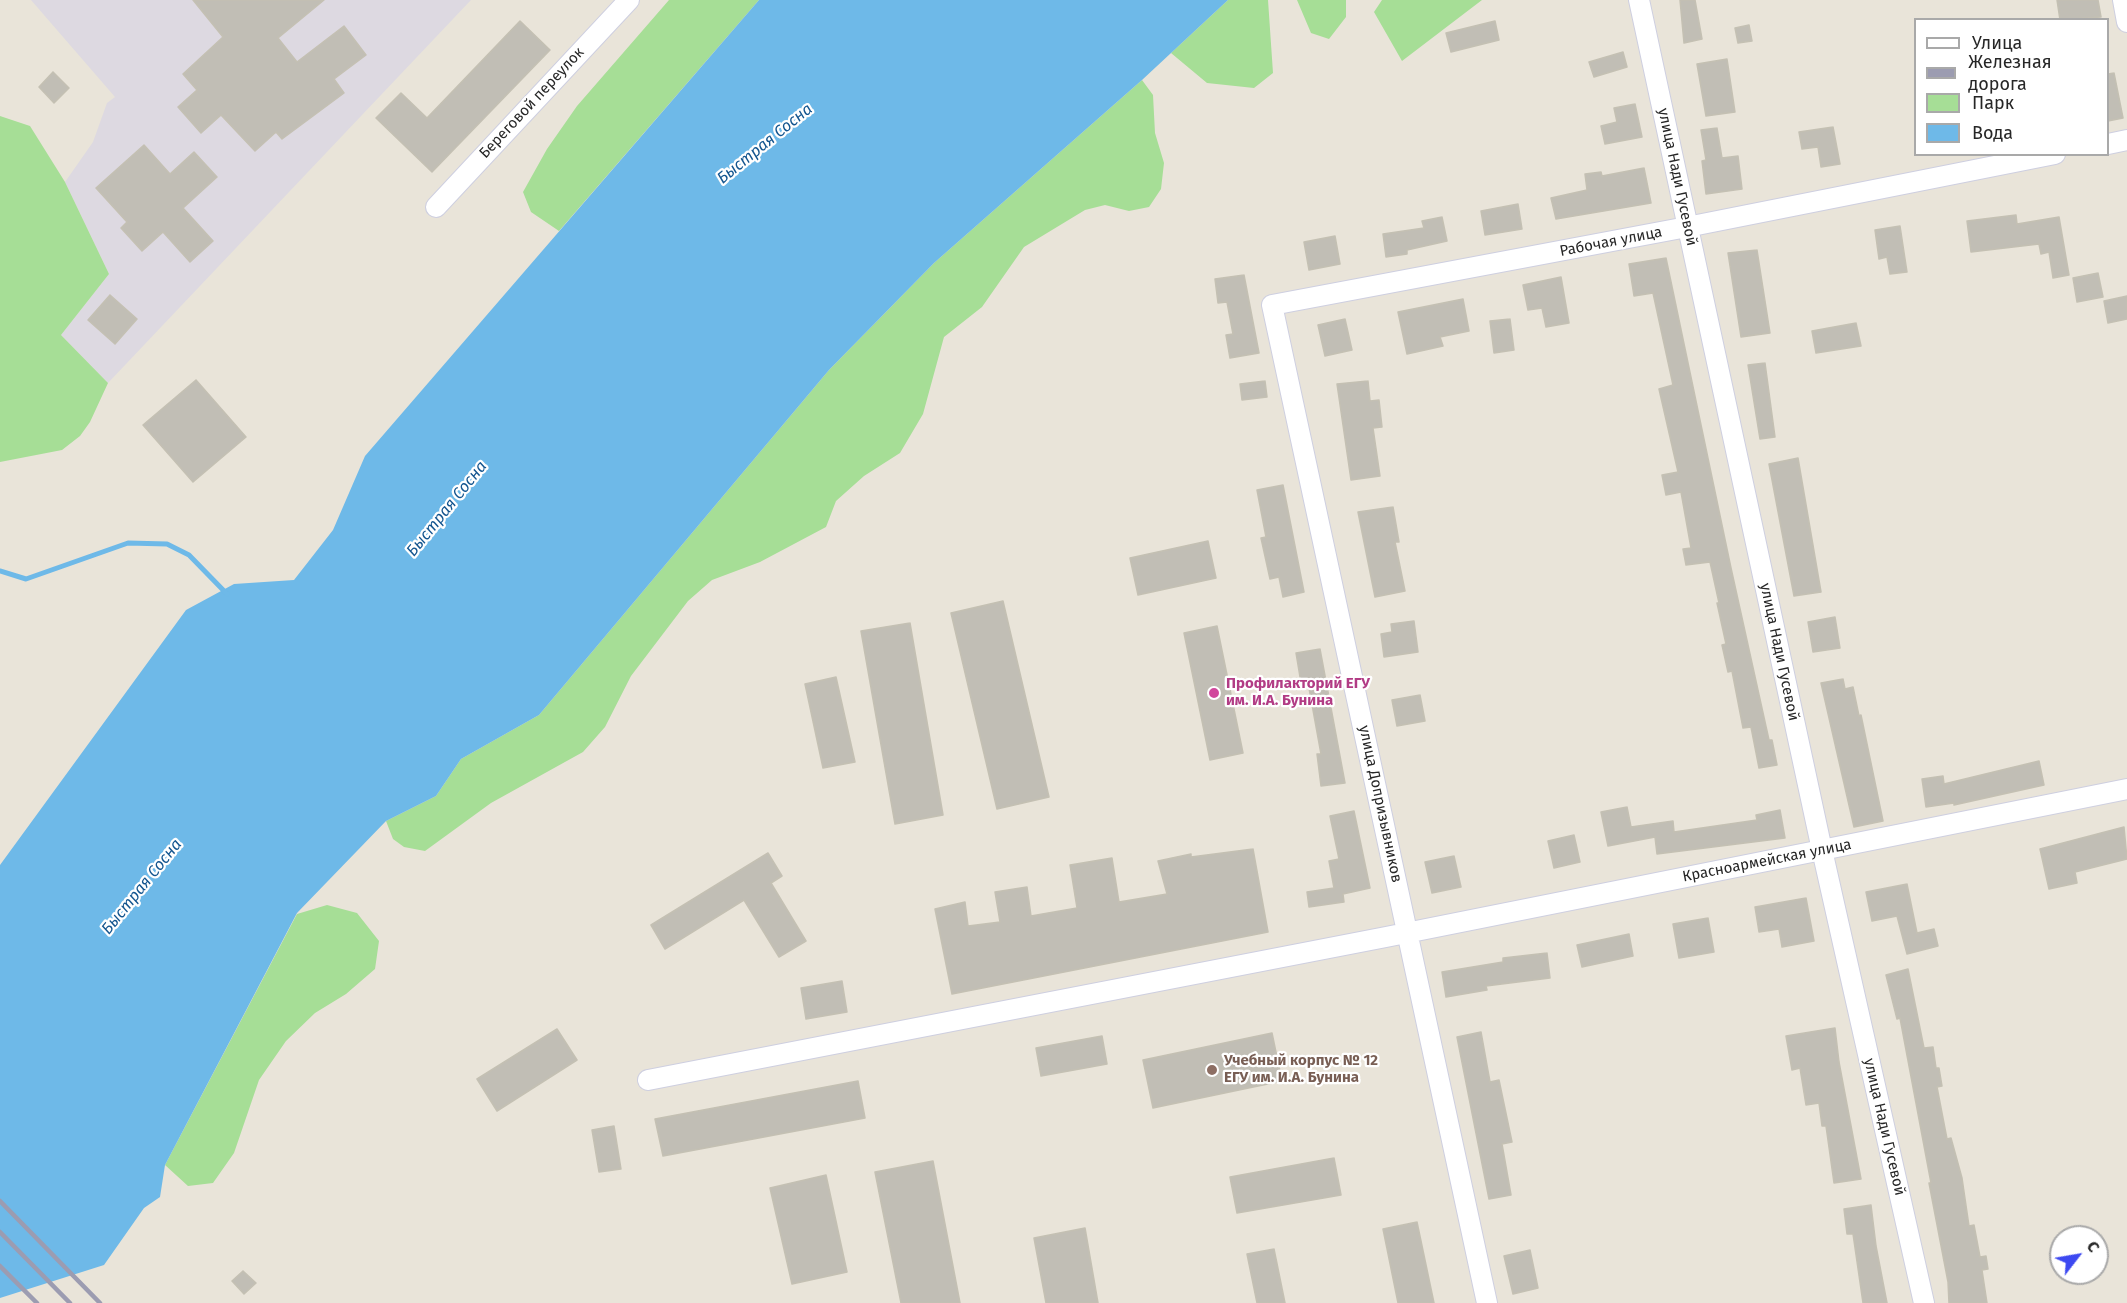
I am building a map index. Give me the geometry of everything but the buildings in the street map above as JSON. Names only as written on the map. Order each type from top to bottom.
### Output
[{"type":"street","name":"Береговой переулок","points":[[436,207],[628,0]]},
{"type":"street","name":"улица Нади Гусевой","points":[[1639,0],[1822,850],[1924,1303]]},
{"type":"street","points":[[2123,0],[2127,22]]},
{"type":"street","points":[[2109,144],[2127,140]]},
{"type":"street","name":"Рабочая улица","points":[[1272,305],[1687,227],[2045,156]]},
{"type":"street","name":"улица Допризывников","points":[[1272,305],[1487,1303]]},
{"type":"street","name":"Красноармейская улица","points":[[648,1080],[1408,933],[2127,789]]},
{"type":"shaded area","points":[[31,0],[471,0],[108,383],[61,335],[109,274],[65,182],[93,142],[107,103],[115,97]]},
{"type":"green space","points":[[669,0],[759,0],[559,231],[531,212],[523,192],[547,149],[577,106]]},
{"type":"green space","points":[[1228,0],[1268,0],[1273,73],[1254,88],[1207,83],[1171,53]]},
{"type":"green space","points":[[1297,0],[1346,0],[1346,17],[1329,39],[1311,33]]},
{"type":"green space","points":[[1382,0],[1482,0],[1402,61],[1374,12]]},
{"type":"green space","points":[[1142,80],[1153,95],[1155,133],[1164,163],[1161,189],[1149,207],[1129,211],[1105,205],[1085,210],[1024,247],[982,307],[944,337],[923,414],[900,453],[864,476],[836,501],[826,527],[760,562],[712,580],[688,601],[631,676],[605,727],[583,752],[491,803],[425,851],[404,847],[393,839],[386,821],[436,796],[461,759],[539,715],[829,370],[934,263]]},
{"type":"green space","points":[[0,116],[30,126],[65,182],[109,274],[61,335],[108,383],[90,422],[80,436],[62,450],[0,462]]},
{"type":"green space","points":[[327,905],[357,913],[379,941],[375,969],[346,994],[315,1013],[286,1041],[259,1080],[234,1153],[213,1183],[188,1186],[165,1165],[297,914]]},
{"type":"water","name":"Быстрая Сосна","points":[[759,0],[1228,0],[1142,80],[934,263],[829,370],[539,715],[461,759],[436,796],[386,821],[297,913],[165,1165],[160,1197],[144,1208],[104,1265],[0,1298],[0,865],[186,610],[234,584],[294,580],[333,530],[365,456]]},
{"type":"waterway","points":[[0,571],[26,579],[128,543],[167,544],[189,555],[227,594]]},
{"type":"railway","points":[[0,1201],[100,1303]]},
{"type":"railway","points":[[0,1232],[70,1303]]},
{"type":"railway","points":[[0,1266],[37,1303]]},
{"type":"place","name":"Профилакторий ЕГУ им. И.А. Бунина","points":[[1214,693]]},
{"type":"place","name":"Учебный корпус № 12 ЕГУ им. И.А. Бунина","points":[[1212,1070]]}]
